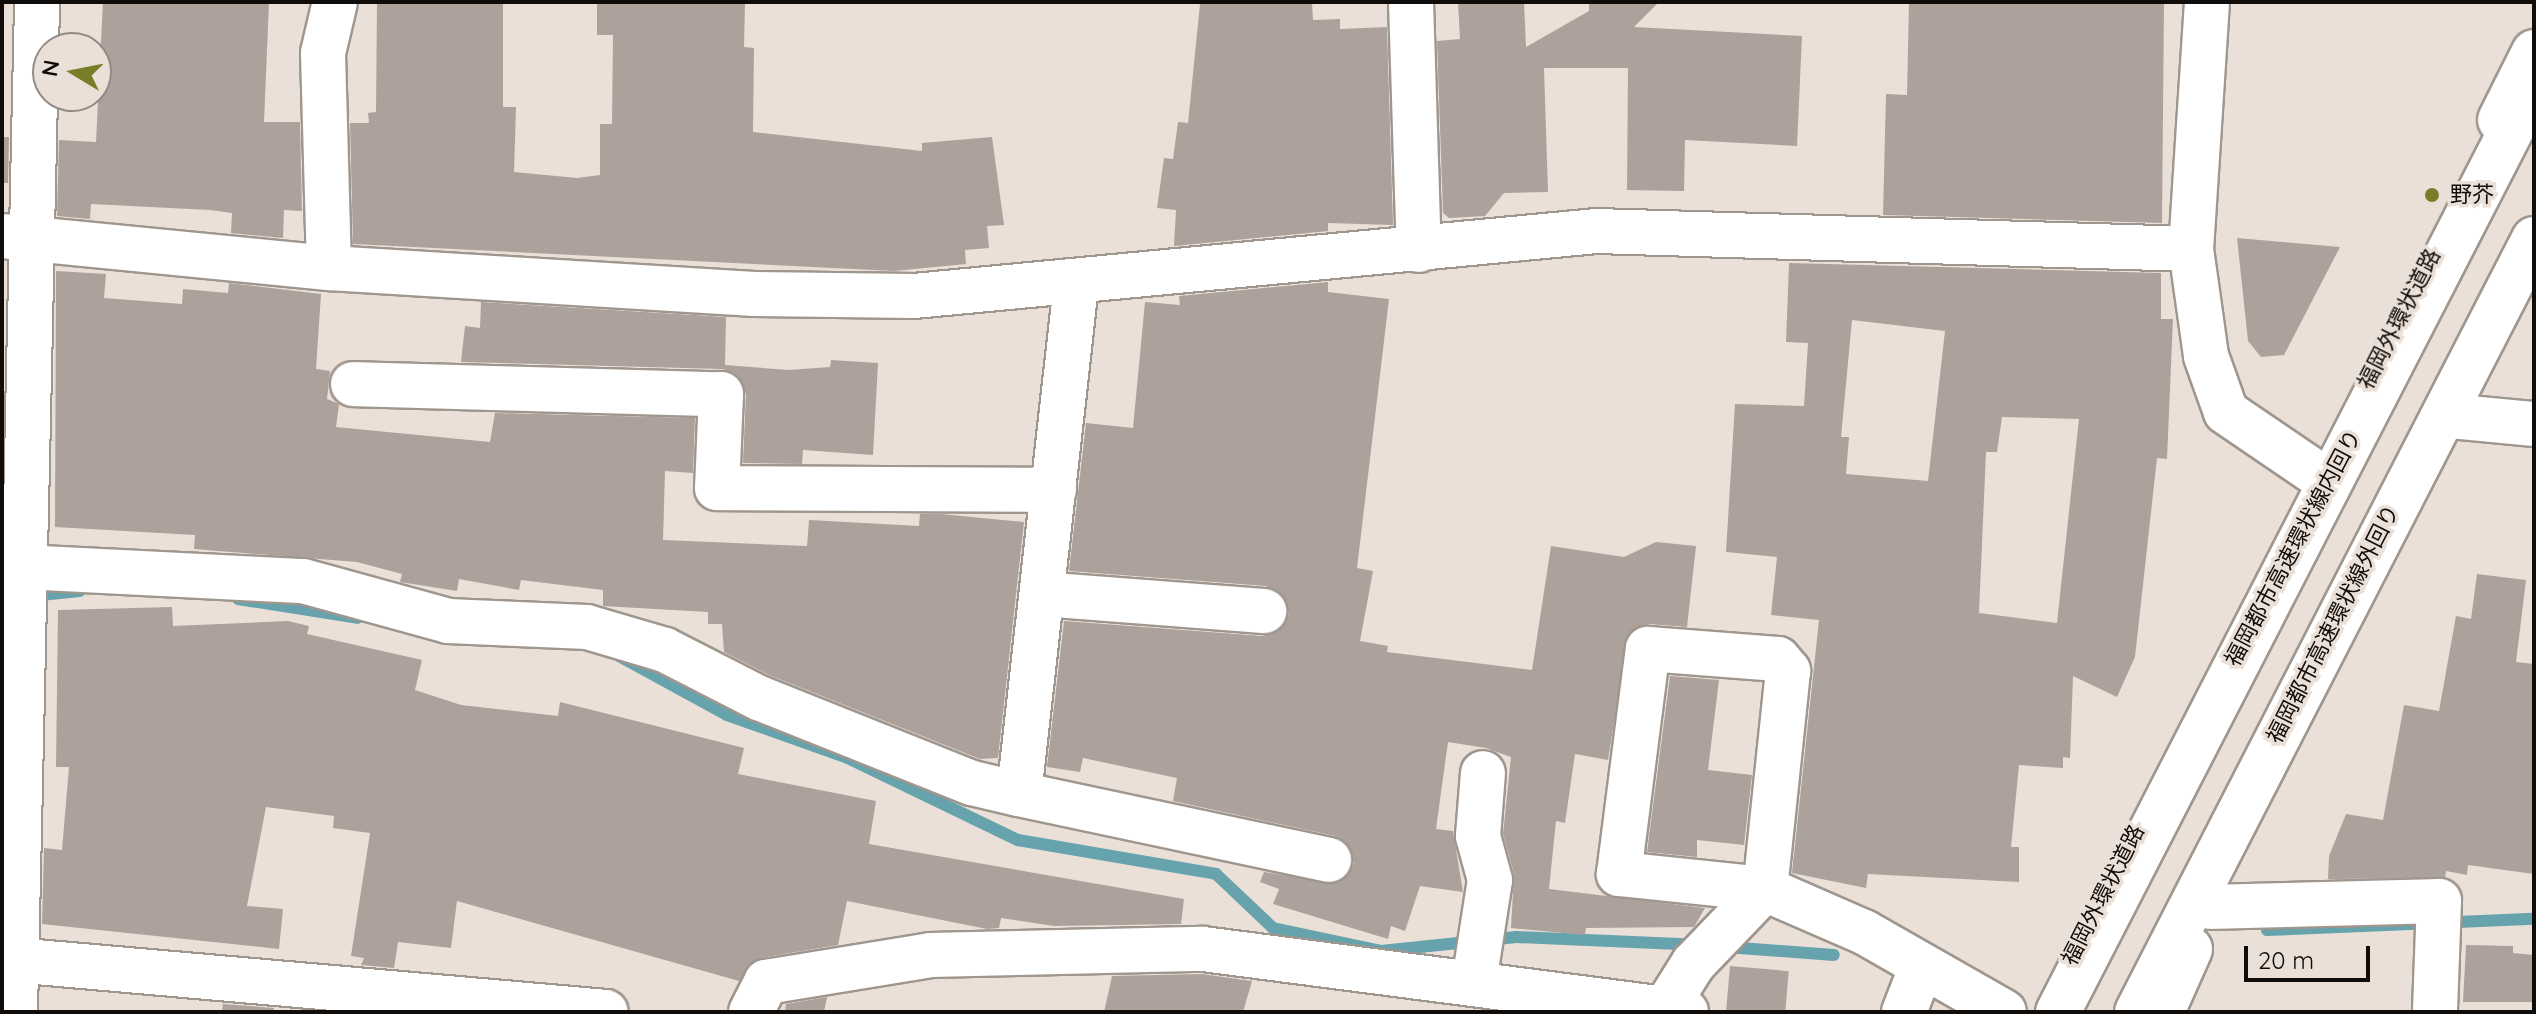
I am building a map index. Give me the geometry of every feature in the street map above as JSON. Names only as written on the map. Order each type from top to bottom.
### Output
[{"type":"main road","points":[[15,1012],[8,959],[26,620],[15,569],[17,238],[37,2]]},
{"type":"main road","points":[[329,268],[323,53],[335,2]]},
{"type":"main road","points":[[1411,2],[1419,250]]},
{"type":"main road","points":[[2207,2],[2191,249],[2206,356],[2226,412],[2320,476]]},
{"type":"main road","name":"福岡外環状道路","points":[[2043,1012],[2320,476],[2534,52]]},
{"type":"main road","name":"福岡都市高速環状線内回り","points":[[2058,1012],[2534,86]]},
{"type":"main road","points":[[17,238],[329,268],[754,294],[914,296],[1076,285],[1596,231],[2191,249]]},
{"type":"main road","name":"福岡都市高速環状線外回り","points":[[2137,1012],[2534,239]]},
{"type":"main road","points":[[2162,1012],[2449,416],[2534,256]]},
{"type":"main road","points":[[1019,794],[1076,285]]},
{"type":"main road","points":[[353,384],[721,394],[717,488],[1054,490]]},
{"type":"main road","points":[[2449,416],[2534,424]]},
{"type":"main road","points":[[15,569],[303,581],[448,621],[587,627],[665,650],[759,698],[972,783],[1329,860]]},
{"type":"main road","points":[[1042,594],[1264,611]]},
{"type":"main road","points":[[751,1012],[766,982],[930,955],[1025,950],[1203,949],[1675,1010],[1693,964],[1752,900],[1788,671],[1778,659],[1648,649],[1619,874],[1752,900],[1922,966],[2004,1012]]},
{"type":"main road","points":[[1474,982],[1490,880],[1478,836],[1483,773]]},
{"type":"main road","points":[[2210,907],[2439,920],[2435,1012]]},
{"type":"main road","points":[[8,959],[606,1012]]},
{"type":"main road","points":[[1904,1012],[1922,966]]},
{"type":"building","points":[[103,2],[269,2],[264,122],[300,122],[302,211],[284,210],[283,238],[231,233],[232,213],[210,210],[91,204],[90,219],[57,216],[59,140],[96,142],[98,112],[112,112],[112,32],[102,32]]},
{"type":"building","points":[[377,2],[503,2],[503,107],[516,107],[514,172],[577,178],[600,175],[600,124],[612,124],[613,35],[597,35],[597,2],[745,2],[744,47],[754,48],[753,132],[922,151],[922,143],[992,137],[1004,225],[987,226],[989,248],[965,250],[966,264],[894,271],[353,244],[350,123],[369,123],[368,113],[376,112]]},
{"type":"building","points":[[1312,2],[1313,20],[1340,19],[1340,29],[1387,27],[1393,225],[1328,223],[1328,231],[1174,246],[1176,210],[1157,208],[1164,158],[1173,159],[1178,122],[1188,123],[1200,4]]},
{"type":"building","points":[[1458,2],[1524,2],[1526,47],[1589,11],[1589,2],[1659,2],[1634,27],[1802,36],[1797,146],[1685,140],[1684,191],[1627,190],[1628,68],[1544,68],[1548,192],[1504,193],[1485,216],[1449,218],[1443,213],[1437,41],[1460,39]]},
{"type":"building","points":[[1909,2],[2164,2],[2162,223],[1883,215],[1886,94],[1907,95]]},
{"type":"building","points":[[2,137],[9,137],[8,183],[2,183]]},
{"type":"building","points":[[2237,238],[2340,247],[2284,355],[2261,357],[2248,341]]},
{"type":"building","points":[[1789,263],[2161,273],[2161,319],[2173,319],[2167,459],[2157,458],[2135,657],[2117,697],[2073,676],[2070,758],[2063,757],[2063,768],[2019,765],[2011,847],[2019,847],[2019,882],[1868,874],[1866,888],[1792,873],[1819,620],[1771,615],[1777,557],[1726,552],[1735,404],[1804,406],[1808,343],[1786,342]],"holes":[[[1852,320],[1945,331],[1928,481],[1846,474],[1849,437],[1841,437]],[[2002,417],[2079,419],[2057,623],[1979,613],[1986,452],[1997,452]]]},
{"type":"building","points":[[56,271],[106,274],[104,298],[182,304],[183,289],[228,293],[229,283],[321,294],[316,369],[330,371],[327,399],[339,404],[336,427],[490,442],[495,413],[695,418],[693,473],[665,471],[663,540],[807,546],[809,520],[919,526],[920,514],[1024,522],[998,758],[980,759],[769,675],[724,652],[722,624],[708,624],[708,612],[603,606],[603,590],[521,580],[519,590],[459,579],[457,591],[400,582],[402,574],[357,562],[194,549],[195,535],[55,527]]},
{"type":"building","points":[[1328,282],[1328,292],[1389,299],[1357,568],[1373,571],[1360,641],[1388,646],[1387,652],[1532,670],[1551,546],[1624,557],[1656,542],[1696,546],[1687,627],[1649,624],[1628,634],[1608,760],[1575,754],[1565,823],[1556,821],[1549,889],[1705,908],[1694,927],[1586,928],[1585,935],[1511,928],[1514,874],[1503,834],[1511,757],[1486,748],[1448,742],[1436,829],[1453,831],[1463,892],[1420,886],[1405,931],[1391,926],[1388,939],[1273,904],[1279,889],[1260,882],[1264,872],[1337,883],[1354,864],[1346,842],[1335,836],[1173,801],[1177,778],[1083,758],[1080,772],[1047,767],[1064,621],[1262,636],[1275,633],[1289,614],[1286,600],[1266,586],[1069,571],[1086,423],[1133,428],[1145,302],[1180,305],[1179,296]]},
{"type":"building","points":[[481,302],[726,317],[725,365],[789,370],[830,367],[831,360],[878,363],[873,455],[803,450],[802,464],[743,463],[746,394],[735,373],[722,369],[461,362],[465,326],[480,328]]},
{"type":"building","points":[[2477,574],[2526,580],[2516,662],[2534,664],[2534,874],[2468,865],[2467,875],[2446,871],[2445,878],[2328,879],[2329,856],[2346,814],[2383,820],[2404,705],[2439,711],[2456,616],[2471,619]]},
{"type":"building","points":[[172,607],[173,626],[288,621],[309,626],[307,634],[422,660],[415,690],[461,705],[558,716],[560,702],[744,748],[738,774],[876,801],[869,844],[1184,899],[1181,924],[1054,926],[1001,918],[999,928],[987,929],[847,901],[838,945],[761,958],[739,981],[457,901],[451,948],[398,942],[394,968],[361,965],[364,958],[351,956],[370,833],[333,828],[334,816],[266,807],[247,906],[283,909],[279,949],[42,924],[44,848],[62,850],[69,767],[56,767],[58,610]]},
{"type":"building","points":[[1670,676],[1719,680],[1708,770],[1752,775],[1744,845],[1697,840],[1697,857],[1647,852]]},
{"type":"building","points":[[2466,945],[2513,946],[2513,953],[2534,955],[2534,1002],[2463,1002]]},
{"type":"building","points":[[1730,966],[1789,971],[1785,1012],[1726,1012]]},
{"type":"building","points":[[1202,974],[1252,981],[1243,1012],[1104,1012],[1112,976]]},
{"type":"building","points":[[827,997],[824,1012],[785,1012],[786,1004]]},
{"type":"building","points":[[223,1004],[274,1008],[273,1012],[222,1012]]},
{"type":"waterway","points":[[31,596],[80,591]]},
{"type":"waterway","points":[[238,599],[358,618]]},
{"type":"waterway","points":[[619,656],[727,715],[848,758],[1018,840],[1216,874],[1273,928],[1381,951],[1516,937],[1696,945]]},
{"type":"waterway","points":[[2267,930],[2534,919]]},
{"type":"waterway","points":[[1726,947],[1834,955]]},
{"type":"place","name":"野芥","points":[[2432,195]]}]
